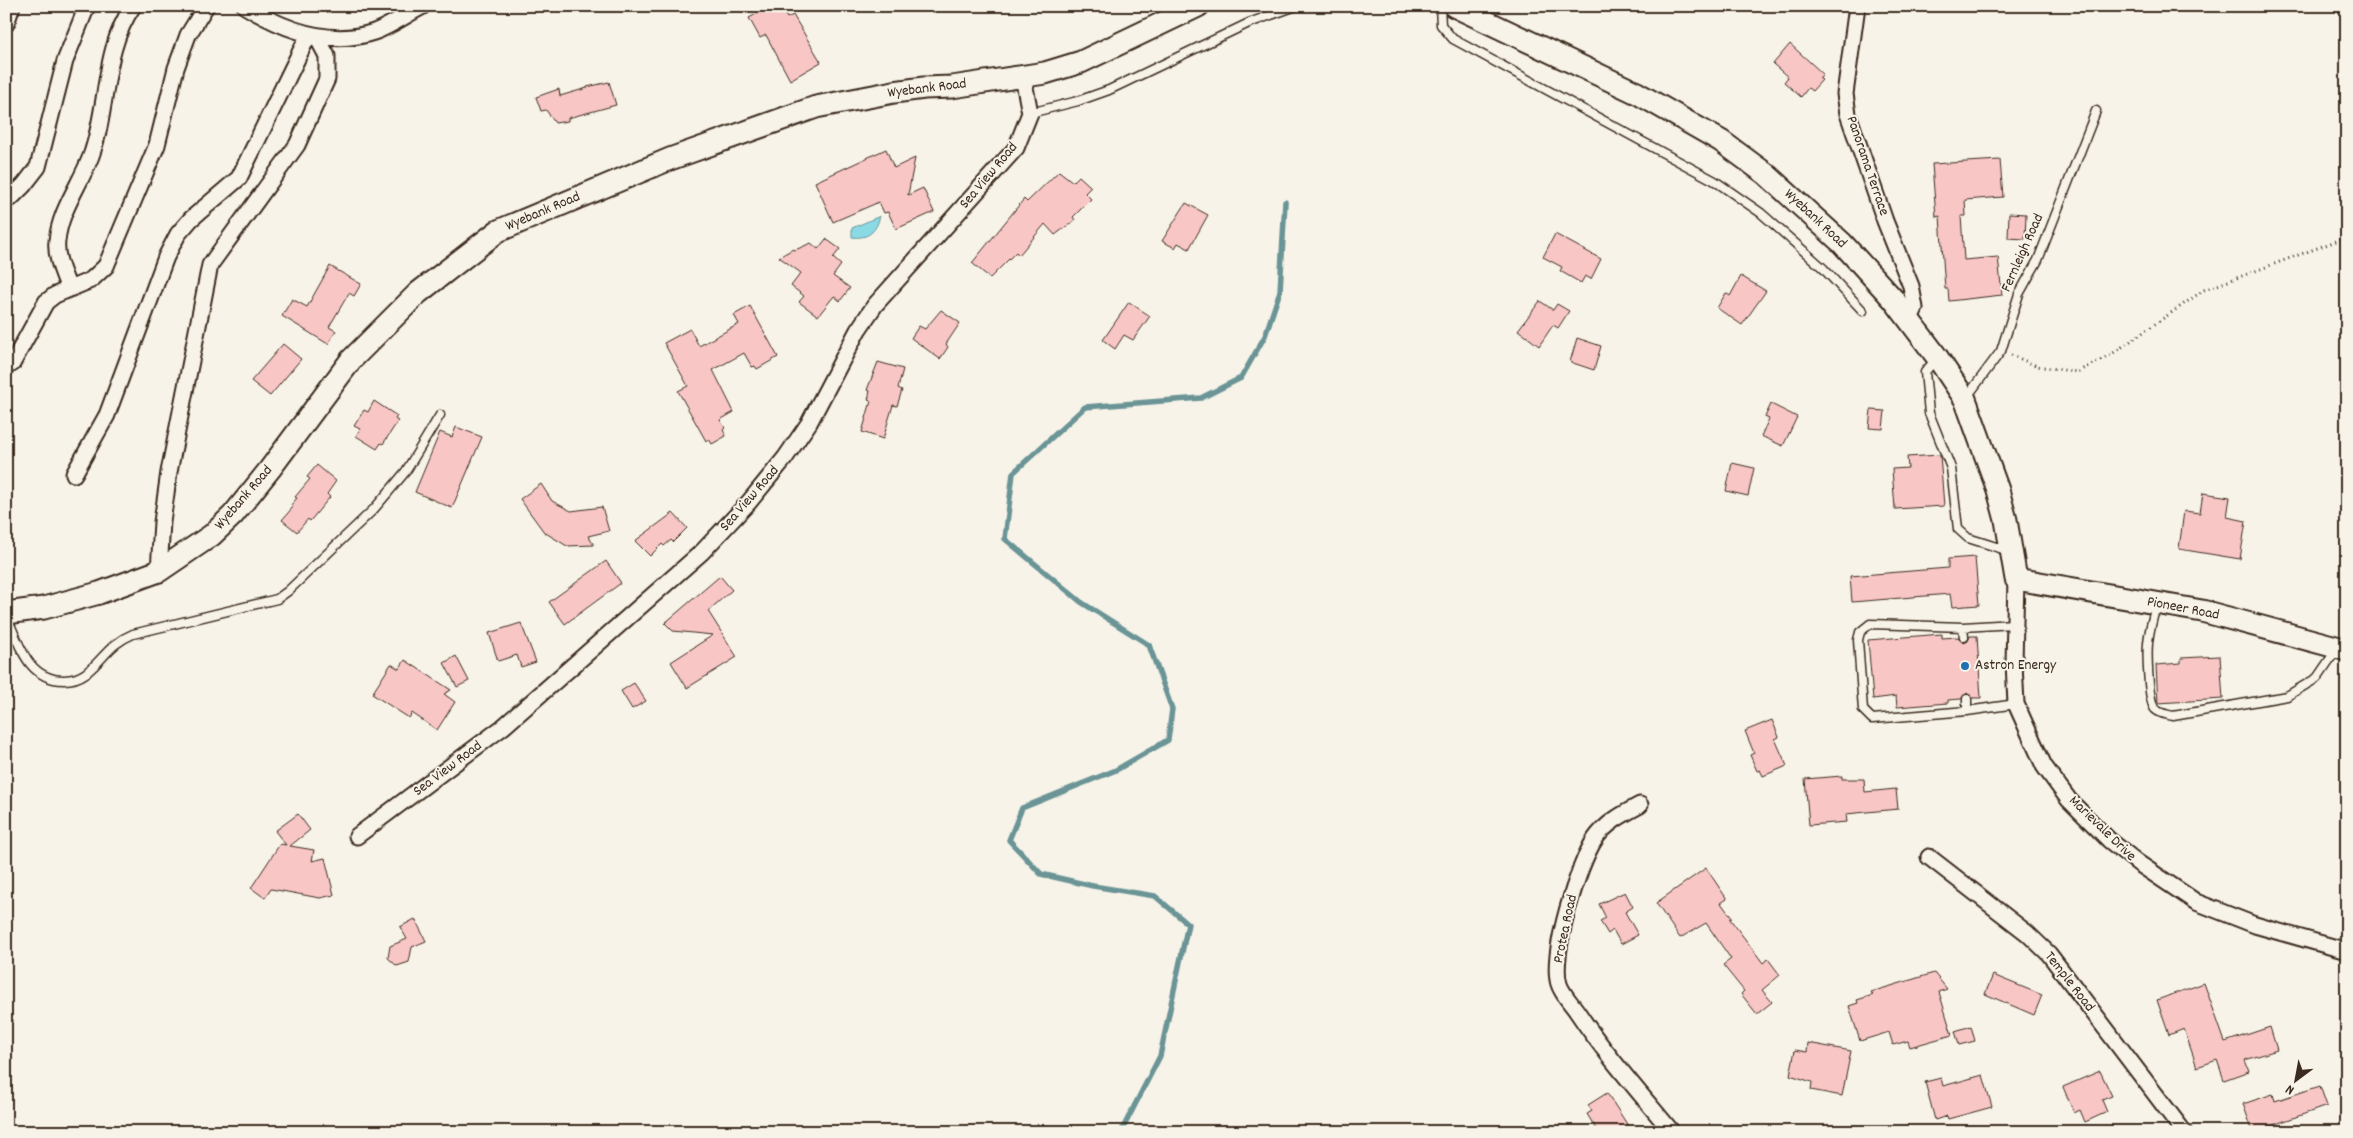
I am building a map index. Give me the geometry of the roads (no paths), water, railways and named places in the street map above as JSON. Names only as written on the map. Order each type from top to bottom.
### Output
[{"type":"main road","name":"Wyebank Road","points":[[6,614],[44,608],[99,593],[160,571],[212,535],[233,515],[270,469],[351,360],[418,293],[498,231],[670,159],[816,107],[894,92],[952,87],[1045,73],[1081,62],[1198,6]]},
{"type":"main road","name":"Wyebank Road","points":[[1454,6],[1637,94],[1721,141],[1766,174],[1842,243],[1894,300],[1965,399],[1998,490],[2006,520],[2016,579]]},
{"type":"main road","name":"Pioneer Road","points":[[2016,579],[2202,611],[2342,648]]},
{"type":"street","points":[[6,24],[12,6]]},
{"type":"street","points":[[6,199],[11,198],[24,186],[38,167],[65,61],[87,6]]},
{"type":"street","points":[[70,289],[59,261],[56,244],[60,222],[91,156],[104,104],[112,50],[126,16],[133,6]]},
{"type":"street","points":[[12,364],[46,302],[55,295],[91,280],[106,266],[157,146],[176,68],[188,35],[206,6]]},
{"type":"street","points":[[246,6],[275,23],[313,35],[340,39],[375,31],[423,6]]},
{"type":"street","name":"Panorama Terrace","points":[[1857,6],[1846,94],[1848,114],[1885,221],[1911,286],[1915,308],[1909,321]]},
{"type":"street","points":[[74,474],[107,415],[166,258],[178,234],[191,219],[239,178],[313,35]]},
{"type":"street","points":[[160,571],[161,537],[169,472],[210,265],[297,145],[328,79],[327,56],[313,35]]},
{"type":"street","points":[[1023,77],[1030,113]]},
{"type":"street","name":"Sea View Road","points":[[357,836],[503,727],[702,552],[749,502],[785,458],[809,423],[858,330],[875,305],[1016,148],[1030,113]]},
{"type":"street","name":"Marievale Drive","points":[[2016,579],[2014,624],[2016,704],[2038,753],[2052,778],[2088,820],[2138,864],[2196,902],[2227,915],[2347,951]]},
{"type":"street","name":"Protea Road","points":[[1640,805],[1616,818],[1596,838],[1586,856],[1574,888],[1561,938],[1556,969],[1559,985],[1589,1030],[1672,1132]]},
{"type":"street","name":"Temple Road","points":[[1929,857],[2027,933],[2049,954],[2184,1132]]},
{"type":"lane","points":[[1030,113],[1078,102],[1109,90],[1249,23],[1296,6]]},
{"type":"lane","points":[[1440,6],[1441,25],[1453,39],[1715,181],[1761,213],[1823,268],[1863,311]]},
{"type":"lane","name":"Fernleigh Road","points":[[1965,399],[2001,351],[2019,294],[2038,260],[2096,110]]},
{"type":"lane","points":[[1937,358],[1925,372],[1927,405],[1950,468],[1958,529],[1968,538],[2011,552]]},
{"type":"lane","points":[[6,614],[25,658],[33,668],[43,675],[57,680],[73,680],[84,675],[119,640],[133,634],[277,599],[288,592],[374,509],[406,471],[440,415]]},
{"type":"lane","points":[[2157,603],[2150,630],[2148,656],[2151,700],[2154,708],[2162,714],[2173,716],[2287,696],[2316,678],[2342,648]]},
{"type":"lane","points":[[2014,624],[1963,627],[1870,624],[1860,632],[1858,640],[1863,710],[1872,719],[1967,712],[2016,704]]},
{"type":"lane","points":[[1963,627],[1964,637]]},
{"type":"lane","points":[[1967,699],[1967,712]]},
{"type":"water","points":[[880,216],[874,230],[870,233],[863,237],[852,237],[852,228]]},
{"type":"waterway","points":[[1121,1132],[1160,1056],[1188,924],[1155,896],[1093,886],[1041,874],[1009,840],[1022,808],[1116,770],[1168,740],[1172,709],[1149,645],[1081,602],[1005,539],[1013,473],[1085,407],[1201,398],[1241,378],[1265,336],[1280,291],[1285,202]]},
{"type":"place","name":"Astron Energy","points":[[1965,666]]}]
